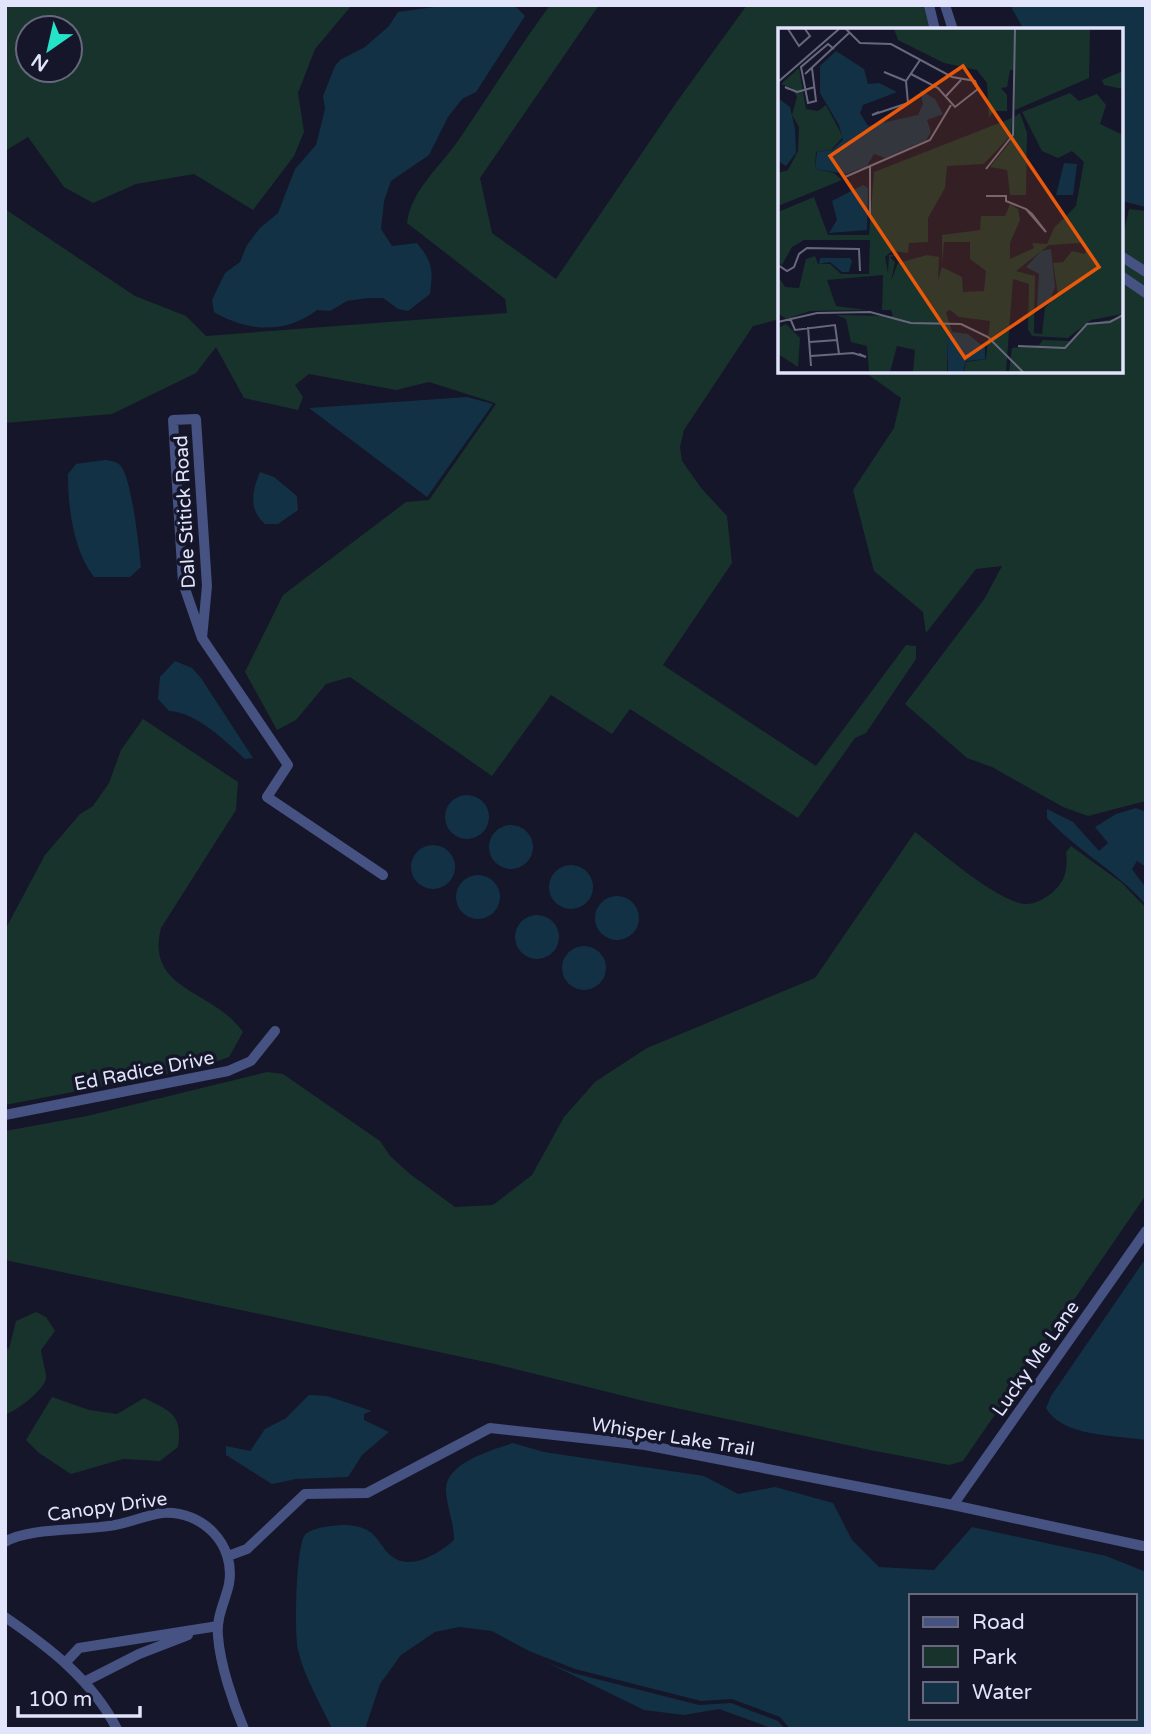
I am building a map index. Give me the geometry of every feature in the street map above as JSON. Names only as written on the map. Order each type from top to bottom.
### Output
[{"type":"street","points":[[929,5],[935,28]]},
{"type":"street","points":[[945,5],[952,28]]},
{"type":"street","points":[[1123,257],[1146,272]]},
{"type":"street","points":[[1123,277],[1146,293]]},
{"type":"street","name":"Dale Stitick Road","points":[[202,638],[208,586],[196,419],[173,420],[183,583],[202,638],[288,765],[267,797],[383,874]]},
{"type":"street","name":"Ed Radice Drive","points":[[5,1115],[228,1071],[251,1061],[275,1031]]},
{"type":"street","name":"Lucky Me Lane","points":[[953,1505],[1146,1231]]},
{"type":"street","name":"Whisper Lake Trail","points":[[228,1556],[247,1549],[305,1494],[367,1493],[490,1428],[645,1445],[953,1505],[1143,1546]]},
{"type":"street","name":"Canopy Drive","points":[[5,1542],[26,1533],[84,1530],[161,1513],[175,1513],[193,1518],[209,1527],[228,1556]]},
{"type":"street","points":[[228,1556],[228,1586],[218,1626],[222,1659],[244,1729]]},
{"type":"street","points":[[5,1617],[66,1662],[84,1682],[117,1729]]},
{"type":"street","points":[[66,1662],[79,1648],[194,1632],[218,1626]]},
{"type":"street","points":[[84,1682],[194,1632]]},
{"type":"green space","points":[[5,5],[352,5],[315,49],[298,93],[304,132],[294,156],[253,210],[194,174],[136,184],[93,203],[64,187],[28,137],[5,151]]},
{"type":"green space","points":[[550,5],[599,5],[480,178],[492,233],[556,279],[676,103],[747,5],[932,5],[931,28],[778,28],[778,320],[753,326],[684,430],[680,447],[682,461],[702,489],[727,516],[732,563],[663,665],[816,766],[906,645],[916,646],[916,659],[866,733],[855,738],[798,818],[630,709],[612,734],[551,695],[492,776],[350,677],[326,684],[296,720],[277,730],[245,672],[283,595],[406,502],[429,500],[496,404],[492,402],[429,382],[396,390],[309,374],[295,385],[303,397],[298,410],[244,398],[216,347],[196,373],[112,414],[5,423],[5,209],[135,296],[186,316],[206,336],[507,313],[505,299],[407,223],[414,200],[421,189],[460,138]]},
{"type":"green space","points":[[1129,209],[1146,211],[1146,801],[1088,816],[1063,807],[992,767],[967,758],[905,704],[985,598],[1002,566],[976,569],[926,633],[923,612],[874,571],[853,490],[894,428],[901,398],[866,373],[1123,373],[1123,235]]},
{"type":"green space","points":[[143,719],[238,782],[236,810],[161,928],[159,949],[163,965],[172,977],[215,1006],[243,1032],[229,1057],[198,1068],[5,1105],[5,930],[45,855],[80,814],[93,806],[109,783],[121,750]]},
{"type":"green space","points":[[915,832],[998,894],[1024,904],[1040,900],[1058,887],[1065,873],[1066,852],[1071,846],[1122,883],[1146,908],[1146,1195],[963,1461],[949,1465],[870,1450],[648,1402],[495,1364],[5,1260],[5,1131],[87,1116],[267,1072],[283,1074],[380,1141],[390,1156],[410,1174],[455,1207],[493,1205],[532,1175],[564,1117],[595,1082],[647,1048],[815,978]]},
{"type":"green space","points":[[36,1312],[46,1317],[55,1331],[41,1350],[45,1382],[29,1399],[5,1414],[5,1347],[9,1349],[16,1321]]},
{"type":"green space","points":[[52,1397],[89,1410],[117,1414],[144,1398],[173,1415],[179,1428],[178,1447],[160,1461],[123,1459],[71,1474],[39,1453],[26,1440]]},
{"type":"water","points":[[449,5],[514,5],[525,16],[476,92],[462,99],[448,117],[429,155],[391,181],[384,201],[381,229],[392,246],[417,243],[431,267],[430,294],[408,311],[398,309],[383,298],[368,298],[347,301],[330,311],[317,310],[305,318],[279,326],[240,324],[214,312],[212,300],[225,273],[240,262],[247,245],[260,228],[278,213],[295,169],[316,145],[325,109],[323,96],[335,66],[340,60],[365,47],[389,26],[398,12]]},
{"type":"water","points":[[1010,5],[1146,5],[1146,207],[1123,201],[1123,28],[1023,28]]},
{"type":"water","points":[[467,397],[493,404],[427,497],[309,408]]},
{"type":"water","points":[[105,460],[120,465],[131,498],[141,567],[130,577],[94,577],[81,554],[73,528],[68,474],[76,464]]},
{"type":"water","points":[[260,472],[274,477],[297,496],[298,510],[278,524],[265,524],[256,512],[253,500]]},
{"type":"water","points":[[175,661],[192,668],[201,678],[253,758],[245,759],[200,722],[169,711],[158,699],[160,677]]},
{"type":"water","points":[[467,795],[482,802],[489,817],[482,832],[467,839],[452,832],[445,817],[452,802]]},
{"type":"water","points":[[1136,808],[1146,812],[1146,867],[1137,861],[1132,869],[1146,888],[1146,905],[1122,881],[1071,841],[1047,818],[1047,809],[1073,822],[1099,851],[1108,843],[1095,827],[1116,814]]},
{"type":"water","points":[[511,825],[526,832],[533,847],[526,862],[511,869],[496,862],[489,847],[496,832]]},
{"type":"water","points":[[433,845],[448,852],[455,867],[448,882],[433,889],[418,882],[411,867],[418,852]]},
{"type":"water","points":[[571,865],[586,872],[593,887],[586,902],[571,909],[556,902],[549,887],[556,872]]},
{"type":"water","points":[[478,875],[493,882],[500,897],[493,912],[478,919],[463,912],[456,897],[463,882]]},
{"type":"water","points":[[617,896],[632,903],[639,918],[632,933],[617,940],[602,933],[595,918],[602,903]]},
{"type":"water","points":[[537,915],[552,922],[559,937],[552,952],[537,959],[522,952],[515,937],[522,922]]},
{"type":"water","points":[[584,946],[599,953],[606,968],[599,983],[584,990],[569,983],[562,968],[569,953]]},
{"type":"water","points":[[1146,1258],[1146,1440],[1090,1433],[1064,1425],[1046,1408],[1051,1396]]},
{"type":"water","points":[[309,1395],[327,1396],[372,1411],[364,1414],[364,1420],[389,1432],[362,1455],[348,1477],[296,1479],[272,1484],[226,1455],[226,1446],[250,1451],[265,1429],[286,1418]]},
{"type":"water","points":[[513,1443],[544,1452],[704,1476],[738,1494],[775,1487],[833,1503],[852,1540],[879,1567],[934,1570],[972,1527],[1106,1556],[1146,1572],[1146,1729],[790,1729],[780,1717],[732,1699],[701,1701],[575,1669],[529,1651],[492,1631],[459,1627],[435,1632],[401,1655],[380,1684],[365,1729],[332,1729],[308,1680],[298,1650],[297,1590],[305,1535],[330,1526],[359,1527],[368,1530],[387,1552],[401,1561],[415,1561],[430,1556],[454,1540],[446,1491],[447,1481],[461,1465]]},
{"type":"water","points":[[546,1662],[573,1673],[699,1705],[731,1703],[778,1721],[785,1729],[774,1729],[719,1709],[684,1715],[644,1710]]}]
